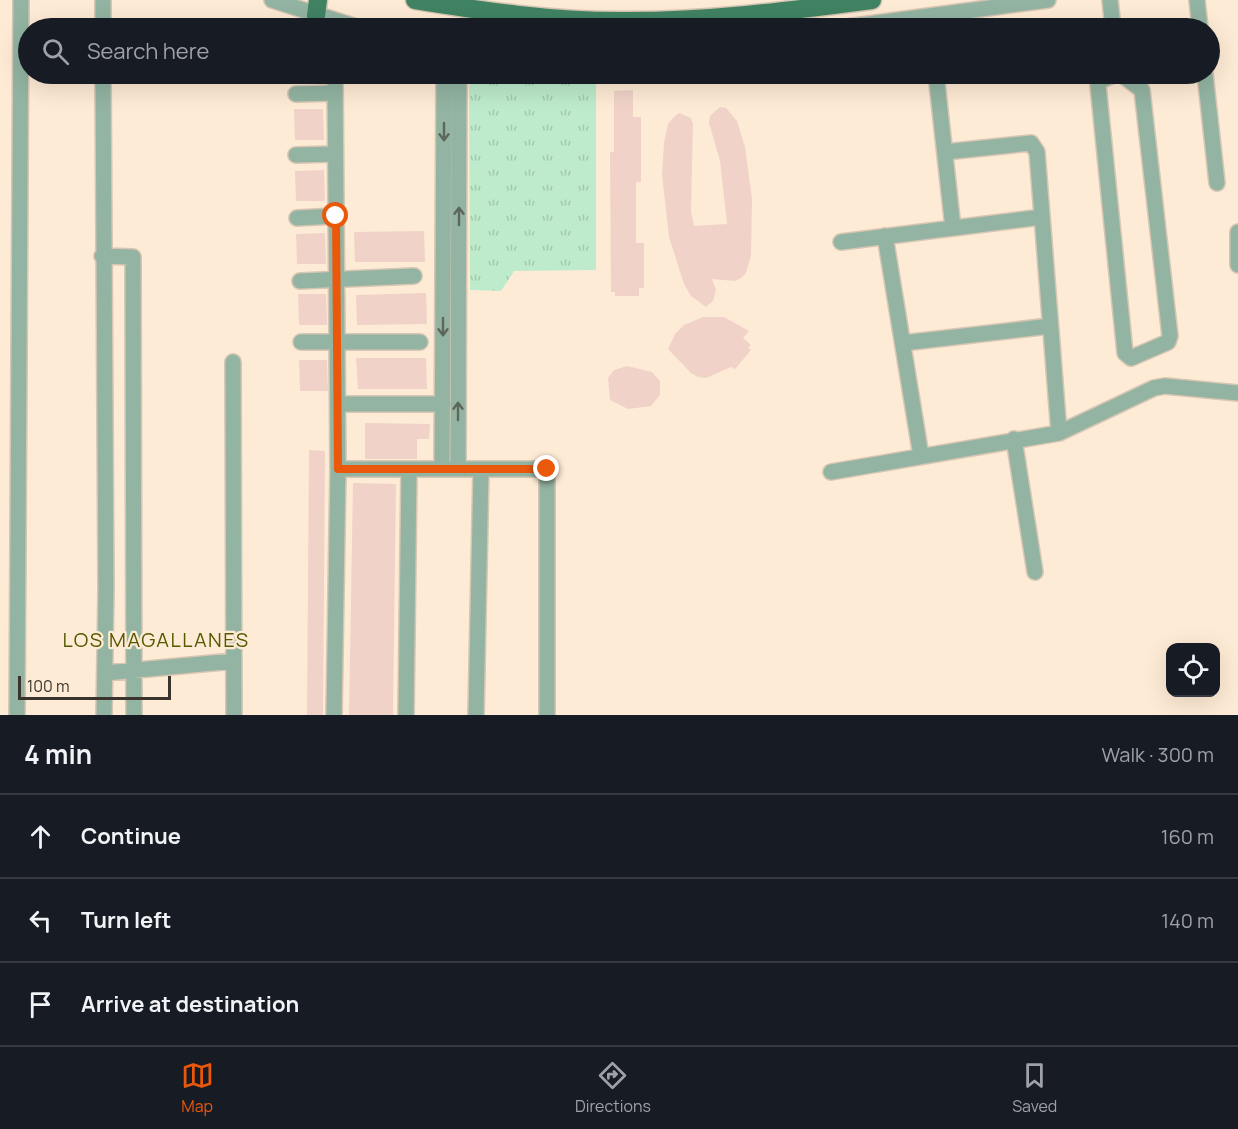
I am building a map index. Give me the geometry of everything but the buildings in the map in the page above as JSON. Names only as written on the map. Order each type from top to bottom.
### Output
[{"type":"main road","points":[[415,0],[532,18]]},
{"type":"main road","points":[[698,18],[873,0]]},
{"type":"street","points":[[21,0],[21,18]]},
{"type":"street","points":[[103,0],[103,18]]},
{"type":"street","points":[[272,0],[317,8],[338,18]]},
{"type":"street","points":[[955,18],[1047,0]]},
{"type":"street","points":[[1110,0],[1112,18]]},
{"type":"street","points":[[1197,0],[1199,18]]},
{"type":"street","points":[[817,4],[830,18]]},
{"type":"street","points":[[17,715],[21,84]]},
{"type":"street","points":[[103,84],[102,256],[106,589],[104,715]]},
{"type":"street","points":[[334,715],[338,469],[335,84]]},
{"type":"street","points":[[444,84],[450,281],[450,469]]},
{"type":"street","points":[[450,469],[443,404],[459,84]]},
{"type":"street","points":[[937,84],[954,228]]},
{"type":"street","points":[[1098,84],[1125,353],[1131,358],[1168,342],[1170,336],[1142,90],[1134,84]]},
{"type":"street","points":[[1206,84],[1217,183]]},
{"type":"street","points":[[296,94],[335,93]]},
{"type":"street","points":[[945,152],[1031,143],[1038,152],[1059,433]]},
{"type":"street","points":[[296,155],[335,154]]},
{"type":"street","points":[[297,218],[336,216]]},
{"type":"street","points":[[841,242],[1042,217]]},
{"type":"street","points":[[1238,232],[1238,265]]},
{"type":"street","points":[[885,236],[921,456]]},
{"type":"street","points":[[102,256],[133,257],[134,715]]},
{"type":"street","points":[[300,281],[414,276]]},
{"type":"street","points":[[903,343],[1050,326]]},
{"type":"street","points":[[301,342],[420,342]]},
{"type":"street","points":[[233,362],[234,715]]},
{"type":"street","points":[[831,472],[1059,433],[1154,388],[1165,386],[1237,394]]},
{"type":"street","points":[[338,404],[443,404]]},
{"type":"street","points":[[1014,439],[1035,572]]},
{"type":"street","points":[[338,469],[547,469],[547,715]]},
{"type":"street","points":[[406,715],[409,469]]},
{"type":"street","points":[[476,715],[481,469]]},
{"type":"street","points":[[106,589],[133,590]]},
{"type":"street","points":[[105,674],[134,669],[234,661]]},
{"type":"green space","points":[[469,84],[596,84],[596,270],[514,271],[501,291],[470,290]]},
{"type":"district","name":"LOS MAGALLANES","points":[[156,639]]},
{"type":"route","points":[[336,216],[338,469],[547,469]]}]
